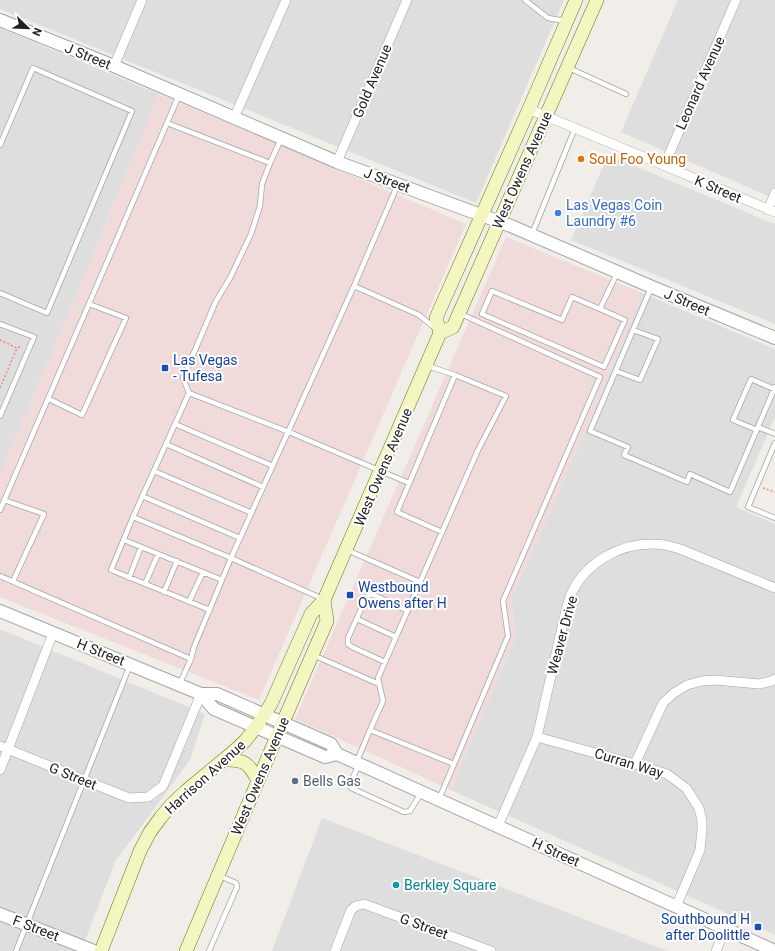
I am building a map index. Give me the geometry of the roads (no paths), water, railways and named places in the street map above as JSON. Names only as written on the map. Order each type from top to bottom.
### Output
[{"type":"main road","name":"West Owens Avenue","points":[[265,715],[311,614],[324,600],[381,472],[440,332],[436,318],[576,0]]},
{"type":"main road","name":"West Owens Avenue","points":[[440,332],[453,327],[460,313],[597,0]]},
{"type":"main road","name":"West Owens Avenue","points":[[186,951],[327,621],[324,600]]},
{"type":"main road","name":"Harrison Avenue","points":[[101,951],[140,851],[150,832],[171,805],[186,790],[245,741],[265,715]]},
{"type":"main road","points":[[224,760],[236,760],[246,764],[252,769],[258,781]]},
{"type":"street","points":[[114,66],[142,0]]},
{"type":"street","points":[[234,118],[286,0]]},
{"type":"street","name":"Gold Avenue","points":[[337,162],[407,0]]},
{"type":"street","name":"Leonard Avenue","points":[[664,166],[736,0]]},
{"type":"street","name":"J Street","points":[[0,20],[114,66],[337,162],[482,215],[775,338]]},
{"type":"street","name":"K Street","points":[[529,109],[772,211]]},
{"type":"street","points":[[772,211],[775,193]]},
{"type":"street","name":"Weaver Drive","points":[[498,826],[537,737],[564,617],[571,593],[589,568],[599,560],[623,548],[652,544],[666,545],[680,549],[775,588]]},
{"type":"street","name":"H Street","points":[[0,611],[201,694],[217,694],[265,715],[282,724],[331,744],[337,754],[421,793],[498,826],[775,951]]},
{"type":"street","points":[[0,770],[4,748],[53,633]]},
{"type":"street","points":[[635,764],[663,703],[674,693],[687,685],[702,681],[715,680],[759,684],[775,679]]},
{"type":"street","name":"H Street","points":[[201,694],[214,709],[325,757],[337,754]]},
{"type":"street","name":"Harrison Avenue","points":[[148,797],[163,786],[201,694]]},
{"type":"street","name":"Curran Way","points":[[537,737],[667,774],[686,788],[699,808],[702,821],[700,850],[676,907]]},
{"type":"street","name":"G Street","points":[[4,748],[129,798],[148,797]]},
{"type":"street","name":"G Street","points":[[335,951],[351,910],[356,906],[364,904],[491,951]]},
{"type":"street","name":"F Street","points":[[0,914],[94,951]]},
{"type":"street","points":[[716,951],[725,929]]},
{"type":"street","points":[[462,951],[465,941]]},
{"type":"lane","points":[[525,0],[548,18],[559,20],[568,19]]},
{"type":"lane","points":[[0,145],[33,68],[132,111],[47,313],[0,293]]},
{"type":"lane","points":[[567,68],[626,94]]},
{"type":"lane","points":[[0,510],[179,94]]},
{"type":"lane","points":[[167,122],[270,163]]},
{"type":"lane","points":[[531,235],[575,128]]},
{"type":"lane","points":[[210,610],[111,570],[133,516],[189,393],[183,378],[216,301],[230,278],[251,234],[260,206],[262,184],[281,138]]},
{"type":"lane","points":[[179,685],[231,558],[354,286],[398,184]]},
{"type":"lane","points":[[600,309],[618,272]]},
{"type":"lane","points":[[354,286],[419,315],[440,332]]},
{"type":"lane","points":[[652,287],[590,431],[628,447],[624,455],[687,482],[690,474],[730,492],[757,428],[774,388],[751,379],[734,420],[757,428],[775,434]]},
{"type":"lane","points":[[492,291],[562,320],[572,297],[600,309],[626,320],[604,367],[482,314],[492,291]]},
{"type":"lane","points":[[49,399],[82,415],[126,318],[89,304]]},
{"type":"lane","points":[[439,800],[508,636],[503,601],[600,377],[460,313]]},
{"type":"lane","points":[[0,324],[34,337],[0,416]]},
{"type":"lane","points":[[616,371],[640,380],[658,339],[633,330]]},
{"type":"lane","points":[[421,793],[410,810],[404,812],[351,788],[350,784],[370,730],[383,701],[378,678],[478,450],[506,396],[455,375],[426,366]]},
{"type":"lane","points":[[442,532],[397,512],[455,375]]},
{"type":"lane","points":[[189,393],[288,432],[409,483]]},
{"type":"lane","points":[[175,424],[273,466]]},
{"type":"lane","points":[[775,443],[748,507],[775,518]]},
{"type":"lane","points":[[166,444],[264,487]]},
{"type":"lane","points":[[154,471],[252,513]]},
{"type":"lane","points":[[142,496],[240,538]]},
{"type":"lane","points":[[4,500],[44,514],[13,582]]},
{"type":"lane","points":[[133,516],[324,600]]},
{"type":"lane","points":[[124,540],[222,580]]},
{"type":"lane","points":[[129,578],[141,546]]},
{"type":"lane","points":[[347,550],[420,582]]},
{"type":"lane","points":[[145,584],[158,554]]},
{"type":"lane","points":[[164,592],[177,561]]},
{"type":"lane","points":[[189,602],[203,572]]},
{"type":"lane","points":[[0,576],[190,659]]},
{"type":"lane","points":[[385,662],[348,644],[348,638],[366,598],[369,595],[374,595],[408,611]]},
{"type":"lane","points":[[357,619],[396,637]]},
{"type":"lane","points":[[312,655],[379,684]]},
{"type":"lane","points":[[16,951],[130,665]]},
{"type":"lane","points":[[370,730],[454,764]]},
{"type":"lane","points":[[210,951],[237,887],[236,883],[219,875]]},
{"type":"place","name":"Soul Foo Young","points":[[581,159]]},
{"type":"place","name":"Las Vegas Coin Laundry #6","points":[[558,213]]},
{"type":"place","name":"Las Vegas - Tufesa","points":[[165,368]]},
{"type":"place","name":"Westbound Owens after H","points":[[350,595]]},
{"type":"place","name":"Bells Gas","points":[[295,781]]},
{"type":"place","name":"Berkley Square","points":[[396,885]]},
{"type":"place","name":"Southbound H after Doolittle","points":[[758,927]]}]
